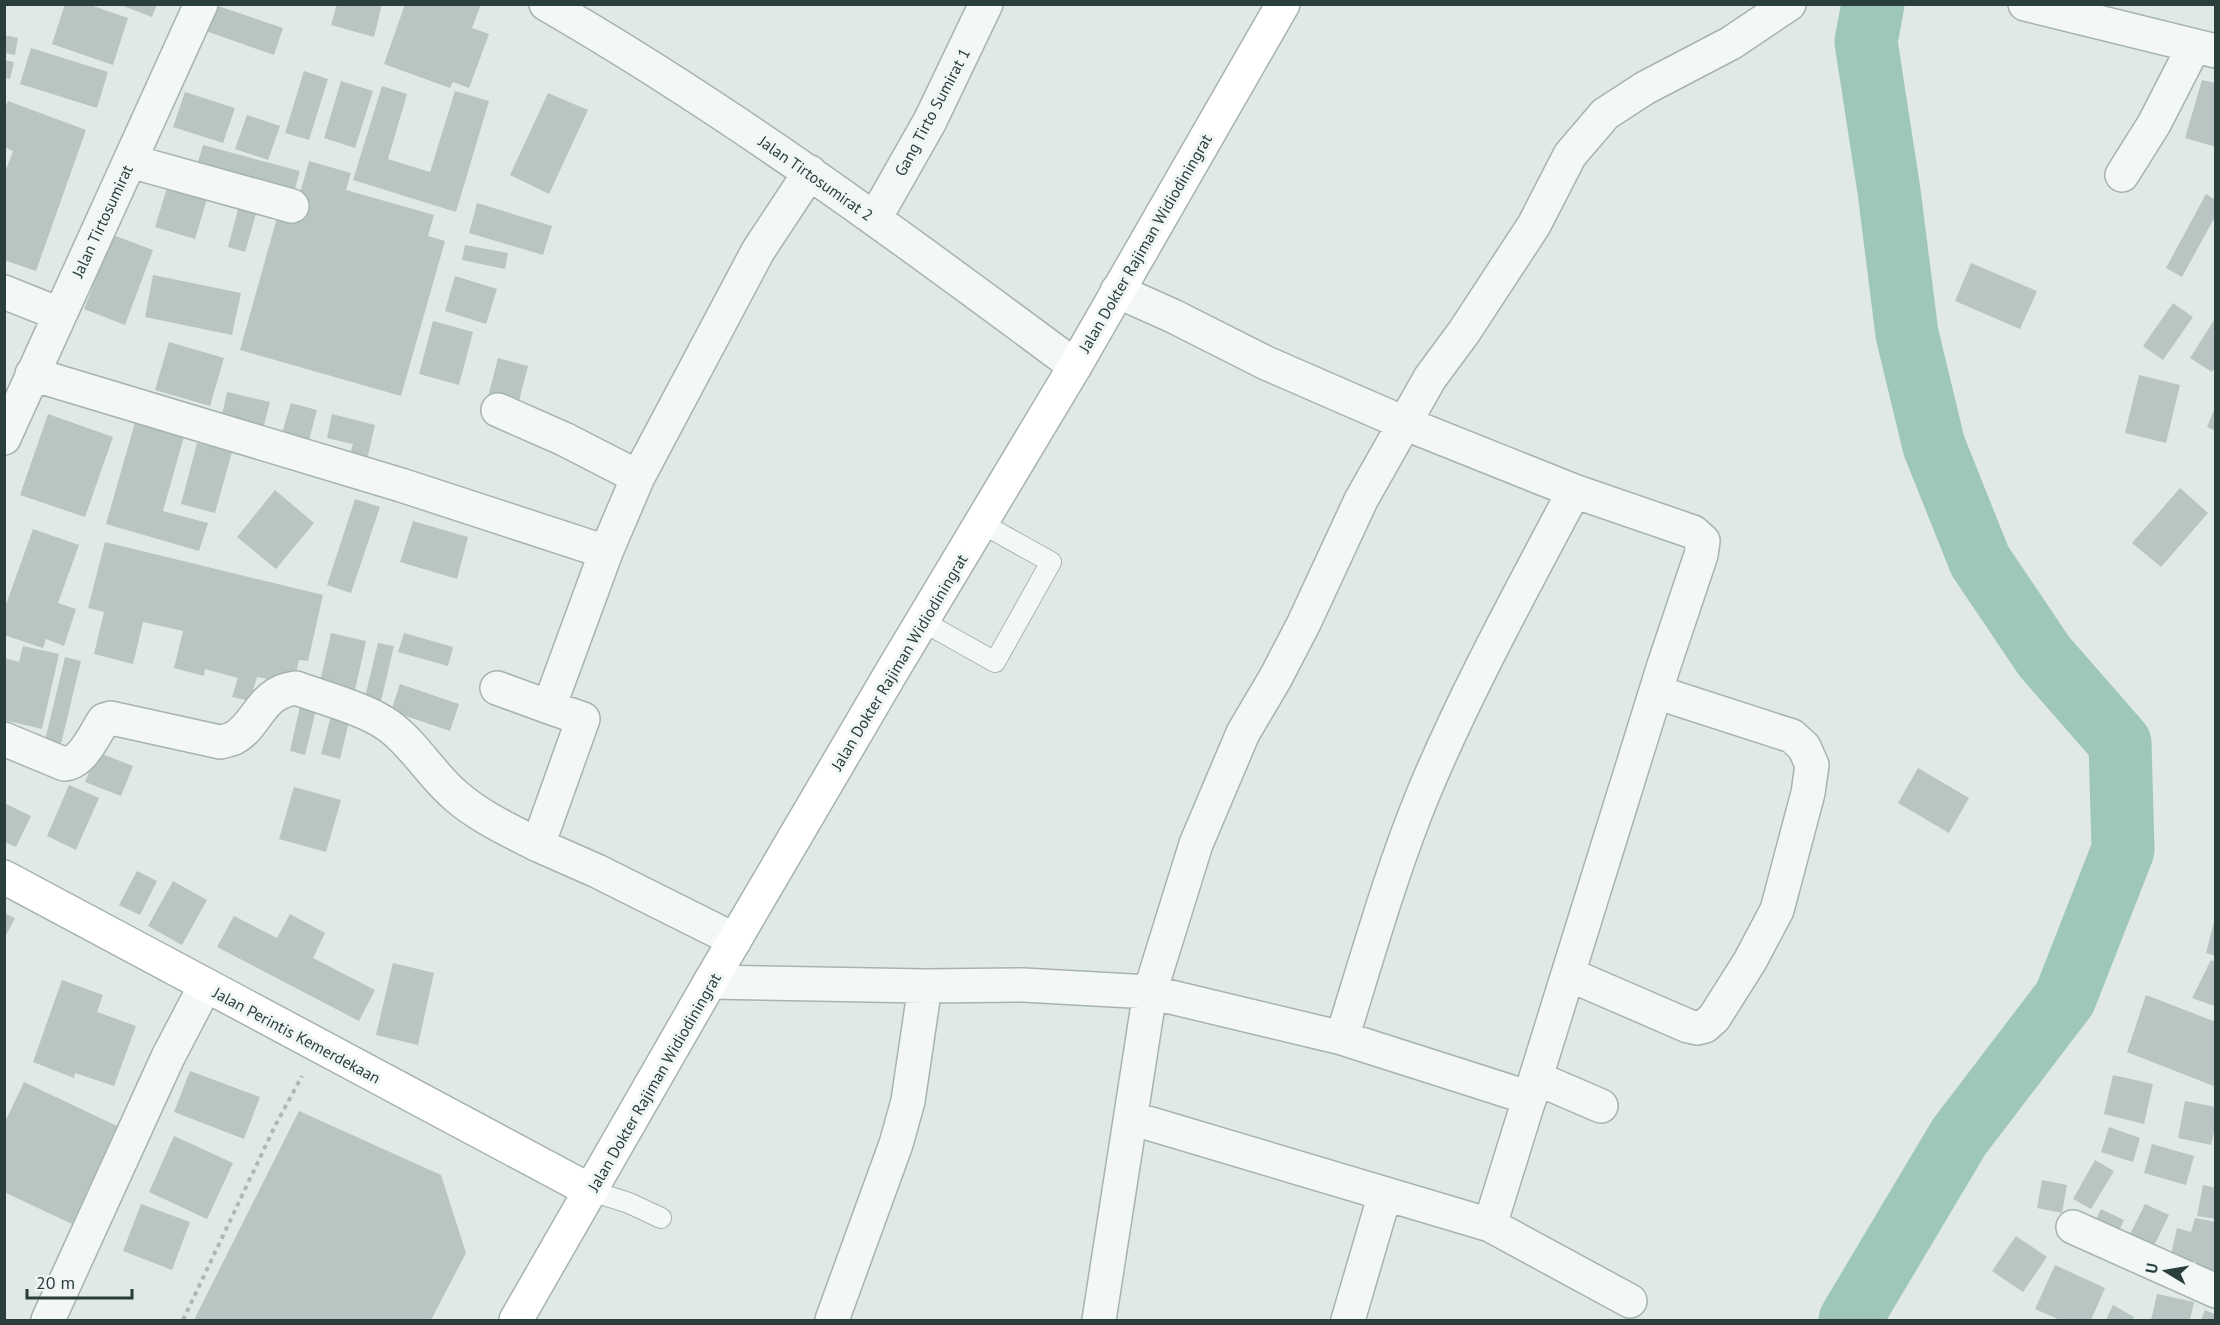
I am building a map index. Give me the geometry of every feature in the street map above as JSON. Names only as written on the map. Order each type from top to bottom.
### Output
[{"type":"main road","name":"Jalan Dokter Rajiman Widiodiningrat","points":[[516,1320],[710,982],[1075,366],[1283,4]]},
{"type":"main road","name":"Jalan Perintis Kemerdekaan","points":[[4,877],[591,1191]]},
{"type":"street","name":"Jalan Tirtosumirat","points":[[4,438],[201,4]]},
{"type":"street","name":"Jalan Tirtosumirat 2","points":[[546,4],[617,45],[810,172],[1075,366]]},
{"type":"street","name":"Gang Tirto Sumirat 1","points":[[874,218],[930,121],[986,4]]},
{"type":"street","points":[[1099,1320],[1150,992],[1196,844],[1243,733],[1276,677],[1361,500],[1430,378],[1464,332],[1534,225],[1570,155],[1605,114],[1645,88],[1731,43],[1789,4]]},
{"type":"street","points":[[2025,4],[2205,49],[2122,175]]},
{"type":"street","points":[[130,161],[292,206]]},
{"type":"street","points":[[549,707],[606,552],[638,477],[758,251],[810,172]]},
{"type":"street","points":[[1117,291],[1173,316],[1266,363],[1404,423],[1574,491],[1693,532],[1703,541],[1701,555],[1490,1225]]},
{"type":"street","points":[[4,292],[59,314]]},
{"type":"street","points":[[32,374],[401,485],[606,552]]},
{"type":"street","points":[[498,410],[564,439],[638,477]]},
{"type":"street","points":[[1342,1038],[1398,859],[1424,791],[1482,667],[1574,491]]},
{"type":"street","points":[[4,739],[64,764],[78,759],[104,720],[111,718],[220,742],[234,738],[245,729],[268,701],[277,694],[288,688],[296,688],[378,718],[410,746],[455,795],[488,820],[735,940]]},
{"type":"street","points":[[497,688],[583,719],[538,844]]},
{"type":"street","points":[[1568,974],[1688,1026],[1697,1028],[1706,1026],[1714,1018],[1750,961],[1777,910],[1809,792],[1812,765],[1804,747],[1792,736],[1656,692]]},
{"type":"street","points":[[710,982],[1068,986],[1150,992],[1342,1038],[1601,1106]]},
{"type":"street","points":[[48,1320],[163,1068],[205,986]]},
{"type":"street","points":[[832,1320],[892,1155],[905,1112],[918,1044],[925,986]]},
{"type":"street","points":[[1131,1118],[1490,1225],[1630,1301]]},
{"type":"street","points":[[1348,1320],[1385,1194]]},
{"type":"street","points":[[2073,1227],[2216,1291]]},
{"type":"lane","points":[[922,621],[995,662],[1051,562],[981,523]]},
{"type":"lane","points":[[591,1191],[629,1203],[661,1218]]},
{"type":"path","points":[[183,1320],[275,1126],[318,1046]]},
{"type":"building","points":[[65,4],[87,4],[128,18],[113,65],[52,44]]},
{"type":"building","points":[[118,4],[157,4],[152,17]]},
{"type":"building","points":[[337,4],[382,4],[374,37],[331,25]]},
{"type":"building","points":[[405,4],[481,4],[472,28],[489,34],[469,88],[453,82],[450,88],[384,64]]},
{"type":"building","points":[[215,5],[283,28],[274,55],[206,31]]},
{"type":"building","points":[[4,35],[18,38],[15,55],[4,53]]},
{"type":"building","points":[[31,48],[108,72],[97,108],[20,84]]},
{"type":"building","points":[[4,60],[14,62],[10,79],[4,78]]},
{"type":"building","points":[[304,71],[328,79],[309,140],[285,133]]},
{"type":"building","points":[[2202,80],[2216,83],[2216,147],[2185,138]]},
{"type":"building","points":[[341,81],[373,91],[355,148],[324,138]]},
{"type":"building","points":[[382,86],[407,94],[388,159],[430,172],[455,91],[489,101],[456,212],[353,180]]},
{"type":"building","points":[[185,92],[235,108],[223,143],[173,127]]},
{"type":"building","points":[[548,93],[588,110],[549,194],[510,175]]},
{"type":"building","points":[[8,101],[86,130],[36,271],[4,260],[4,175],[13,151],[4,147],[4,111]]},
{"type":"building","points":[[247,115],[280,126],[268,160],[235,149]]},
{"type":"building","points":[[203,145],[300,171],[291,203],[194,176]]},
{"type":"building","points":[[309,161],[351,173],[346,190],[434,215],[428,236],[445,241],[401,396],[240,350],[280,207],[295,211]]},
{"type":"building","points":[[170,178],[210,189],[195,239],[155,227]]},
{"type":"building","points":[[2206,194],[2216,200],[2216,215],[2182,277],[2166,268]]},
{"type":"building","points":[[240,202],[258,207],[245,252],[228,247]]},
{"type":"building","points":[[477,203],[552,226],[543,255],[469,233]]},
{"type":"building","points":[[113,235],[153,250],[125,325],[84,309]]},
{"type":"building","points":[[465,245],[508,253],[505,269],[462,260]]},
{"type":"building","points":[[1971,263],[2037,291],[2020,329],[1955,301]]},
{"type":"building","points":[[153,275],[241,293],[232,335],[145,317]]},
{"type":"building","points":[[455,276],[497,289],[486,324],[445,311]]},
{"type":"building","points":[[2173,303],[2193,317],[2163,360],[2143,346]]},
{"type":"building","points":[[2216,317],[2216,366],[2212,372],[2190,358]]},
{"type":"building","points":[[433,321],[473,332],[459,385],[419,374]]},
{"type":"building","points":[[169,342],[224,358],[210,406],[155,390]]},
{"type":"building","points":[[498,358],[528,366],[518,405],[488,397]]},
{"type":"building","points":[[2139,375],[2180,385],[2166,443],[2125,433]]},
{"type":"building","points":[[227,392],[270,402],[263,429],[221,420]]},
{"type":"building","points":[[291,403],[317,410],[309,440],[282,433]]},
{"type":"building","points":[[2216,405],[2216,431],[2207,427]]},
{"type":"building","points":[[48,414],[113,437],[85,517],[20,495]]},
{"type":"building","points":[[332,414],[375,425],[366,464],[348,460],[353,444],[327,438]]},
{"type":"building","points":[[136,419],[185,433],[163,511],[208,523],[199,551],[106,524]]},
{"type":"building","points":[[197,443],[232,452],[215,513],[181,504]]},
{"type":"building","points":[[2180,488],[2208,513],[2161,567],[2132,543]]},
{"type":"building","points":[[275,490],[314,523],[276,569],[237,537]]},
{"type":"building","points":[[355,499],[380,507],[351,593],[327,585]]},
{"type":"building","points":[[413,521],[468,537],[457,579],[400,562]]},
{"type":"building","points":[[33,529],[79,545],[58,603],[76,609],[64,646],[46,639],[43,648],[4,635],[4,610]]},
{"type":"building","points":[[105,542],[323,595],[308,661],[299,660],[294,684],[257,677],[250,701],[232,697],[238,678],[205,669],[204,676],[174,668],[183,631],[143,622],[133,664],[94,654],[104,612],[88,608]]},
{"type":"building","points":[[331,633],[366,641],[355,690],[320,682]]},
{"type":"building","points":[[404,633],[453,647],[448,666],[398,652]]},
{"type":"building","points":[[378,643],[394,646],[381,701],[365,697]]},
{"type":"building","points":[[23,646],[59,654],[42,729],[4,720],[4,658],[19,662]]},
{"type":"building","points":[[65,657],[81,661],[59,752],[43,749]]},
{"type":"building","points":[[400,684],[459,704],[450,731],[391,711]]},
{"type":"building","points":[[301,702],[317,706],[305,755],[290,751]]},
{"type":"building","points":[[332,712],[350,717],[340,759],[321,754]]},
{"type":"building","points":[[97,752],[133,766],[121,796],[85,782]]},
{"type":"building","points":[[1918,768],[1969,798],[1949,833],[1898,803]]},
{"type":"building","points":[[69,785],[99,798],[76,850],[47,836]]},
{"type":"building","points":[[294,787],[341,800],[326,852],[279,839]]},
{"type":"building","points":[[4,803],[31,816],[16,847],[4,842]]},
{"type":"building","points":[[137,871],[157,881],[140,915],[119,905]]},
{"type":"building","points":[[173,881],[207,900],[182,945],[148,926]]},
{"type":"building","points":[[4,913],[15,918],[4,939]]},
{"type":"building","points":[[290,914],[325,933],[313,958],[375,990],[359,1021],[217,947],[234,916],[277,938]]},
{"type":"building","points":[[2216,918],[2216,956],[2206,953]]},
{"type":"building","points":[[2211,960],[2216,962],[2214,1006],[2192,998]]},
{"type":"building","points":[[393,963],[434,973],[418,1045],[376,1035]]},
{"type":"building","points":[[62,980],[103,995],[97,1012],[136,1026],[114,1086],[75,1073],[74,1078],[33,1062]]},
{"type":"building","points":[[2146,995],[2216,1022],[2216,1087],[2127,1052]]},
{"type":"building","points":[[190,1071],[260,1097],[244,1139],[174,1112]]},
{"type":"building","points":[[2113,1075],[2153,1084],[2144,1124],[2104,1114]]},
{"type":"building","points":[[24,1082],[117,1126],[72,1224],[4,1192],[4,1124]]},
{"type":"building","points":[[2185,1101],[2216,1107],[2216,1124],[2211,1145],[2178,1138]]},
{"type":"building","points":[[299,1111],[441,1175],[466,1253],[431,1320],[194,1320]]},
{"type":"building","points":[[2109,1127],[2140,1138],[2133,1162],[2101,1152]]},
{"type":"building","points":[[174,1136],[233,1163],[207,1219],[149,1192]]},
{"type":"building","points":[[2152,1144],[2194,1156],[2186,1185],[2144,1173]]},
{"type":"building","points":[[2095,1160],[2114,1171],[2091,1209],[2073,1199]]},
{"type":"building","points":[[2042,1180],[2067,1185],[2062,1213],[2037,1208]]},
{"type":"building","points":[[2203,1185],[2216,1188],[2216,1219],[2197,1216]]},
{"type":"building","points":[[141,1204],[190,1222],[172,1270],[123,1251]]},
{"type":"building","points":[[2145,1204],[2169,1215],[2150,1254],[2126,1242]]},
{"type":"building","points":[[2101,1209],[2124,1220],[2114,1241],[2091,1230]]},
{"type":"building","points":[[2195,1218],[2216,1222],[2216,1267],[2213,1275],[2169,1264],[2177,1228],[2191,1232]]},
{"type":"building","points":[[2016,1236],[2047,1257],[2023,1292],[1992,1271]]},
{"type":"building","points":[[2055,1265],[2105,1288],[2091,1320],[2060,1320],[2035,1309]]},
{"type":"building","points":[[2157,1294],[2194,1302],[2190,1320],[2151,1320]]},
{"type":"building","points":[[2113,1305],[2134,1317],[2132,1320],[2106,1320]]},
{"type":"building","points":[[2205,1310],[2216,1315],[2216,1320],[2201,1320]]},
{"type":"waterway","points":[[1850,1320],[1959,1137],[2065,998],[2123,850],[2120,743],[2044,656],[1980,561],[1934,446],[1907,334],[1889,191],[1866,42],[1873,4]]}]
